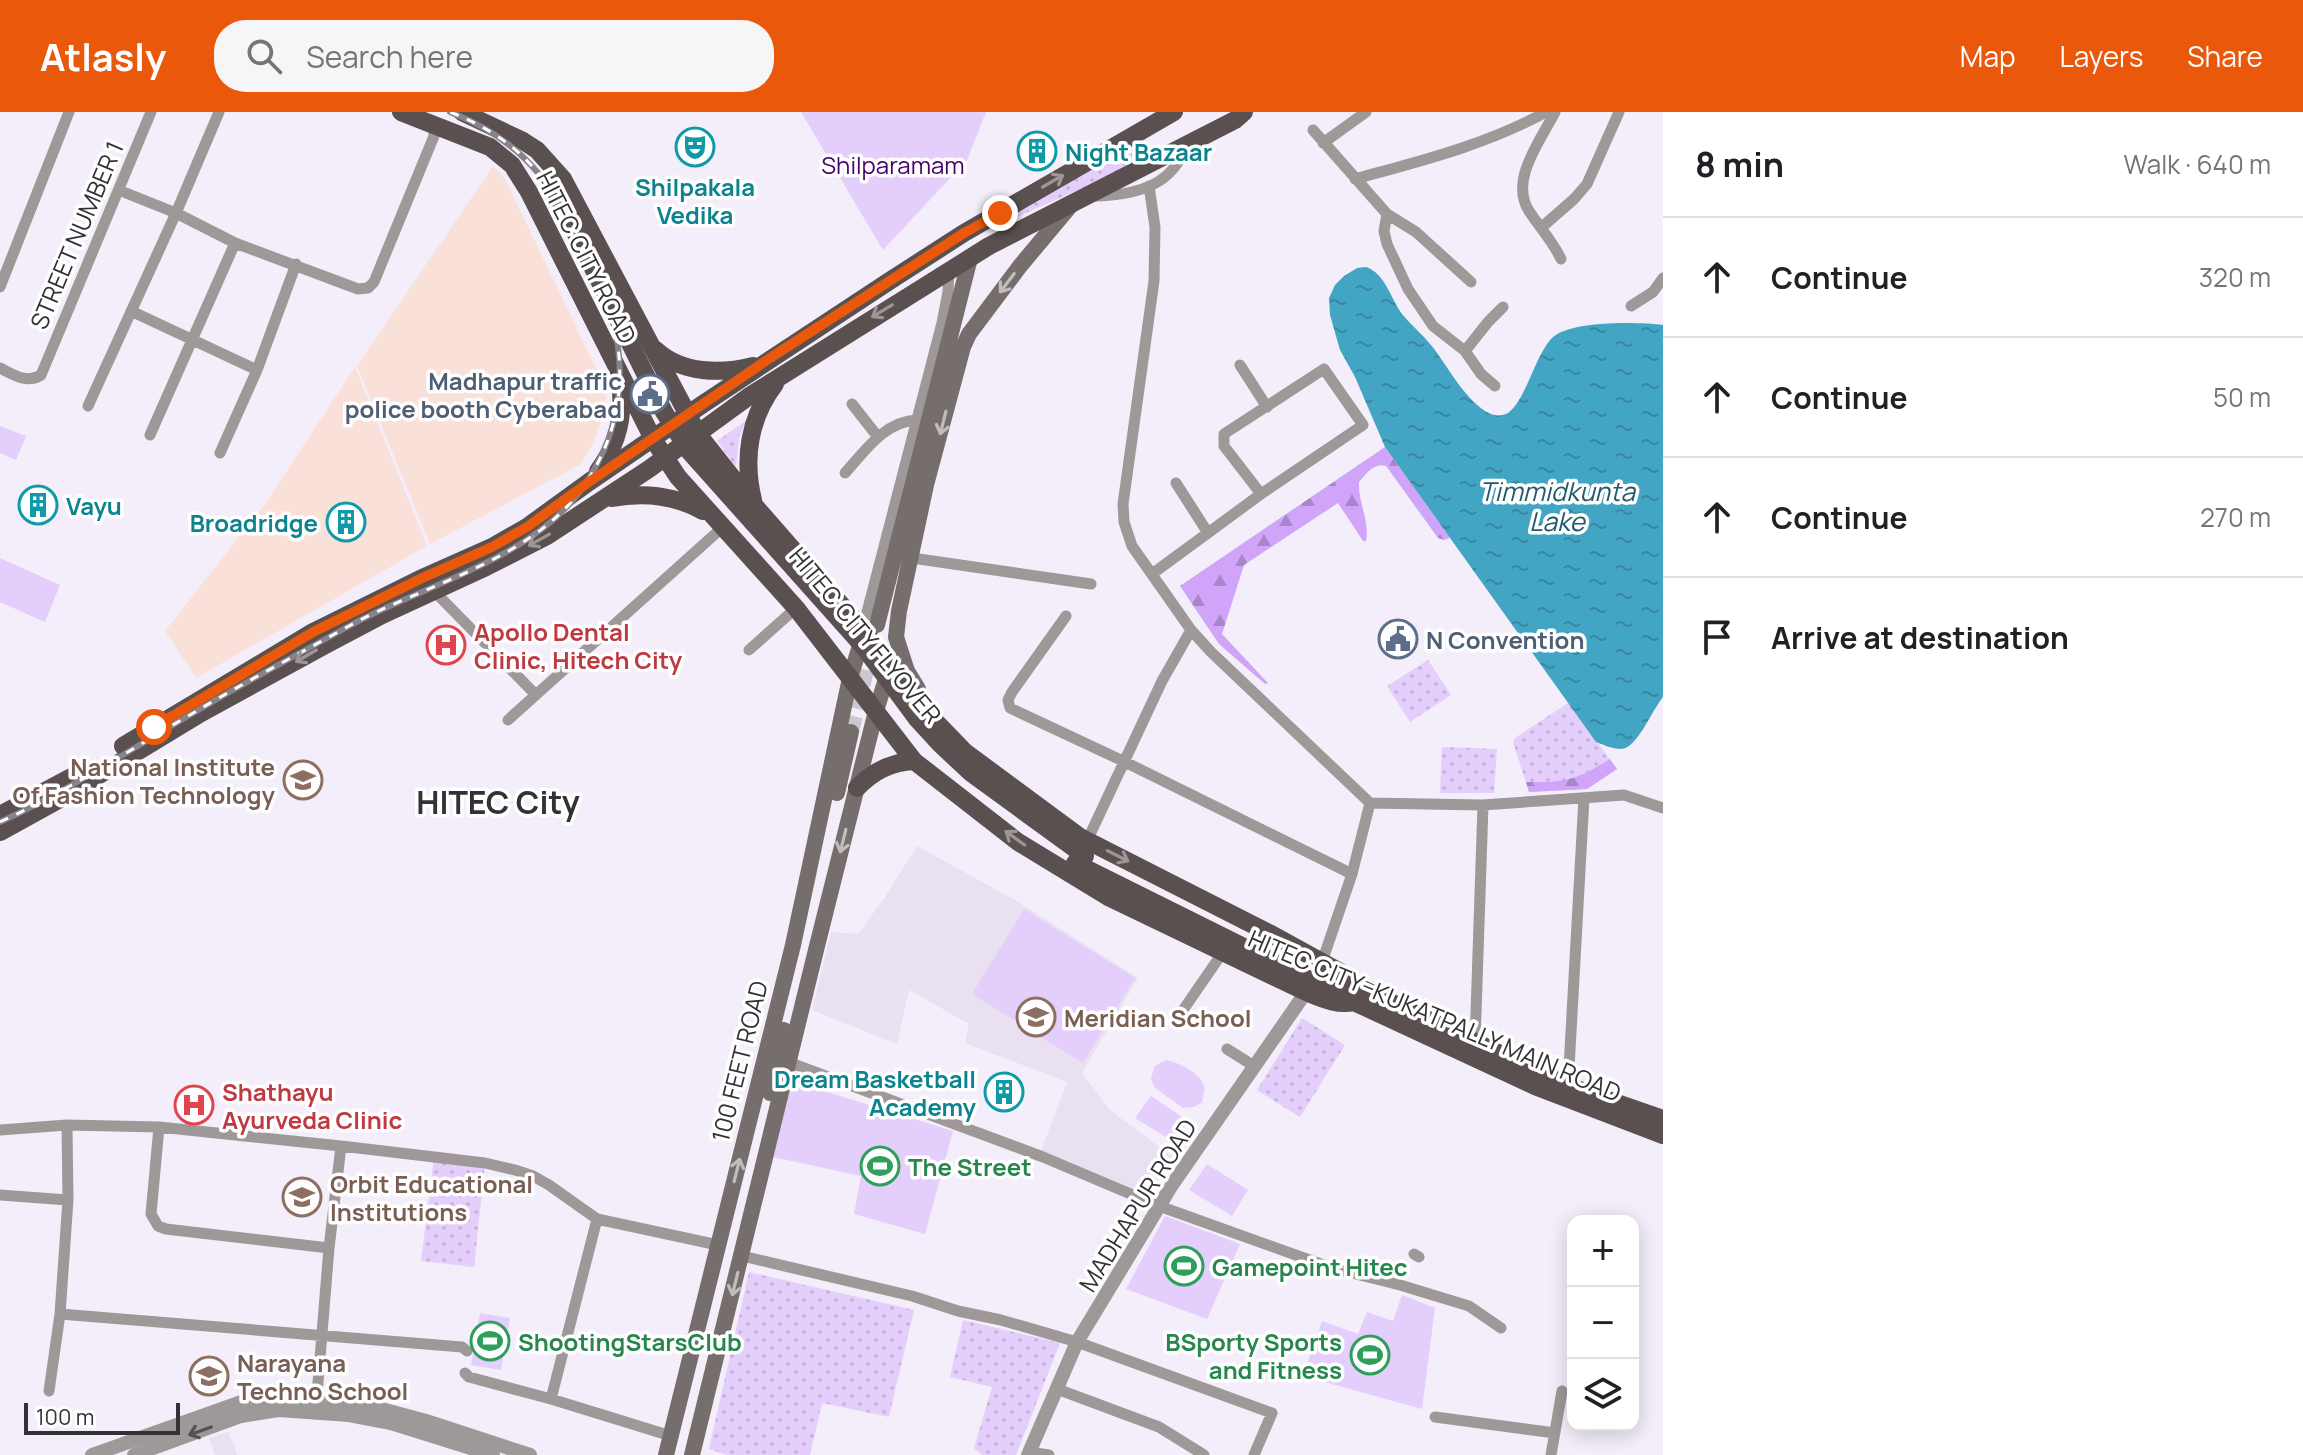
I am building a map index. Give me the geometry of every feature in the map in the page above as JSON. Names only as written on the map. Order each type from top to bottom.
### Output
[{"type":"main road","name":"HITEC CITY ROAD","points":[[401,112],[434,124],[495,139],[523,141],[537,150],[563,179],[698,434],[754,505]]},
{"type":"main road","name":"HITEC CITY ROAD","points":[[462,112],[495,139],[529,192],[665,458]]},
{"type":"main road","points":[[0,815],[78,775],[313,632],[512,536],[770,358],[964,233],[1174,112]]},
{"type":"main road","points":[[0,832],[201,713],[327,644],[526,547],[605,500],[782,376],[949,270],[989,246],[1235,120],[1244,112]]},
{"type":"main road","points":[[1148,126],[1160,160]]},
{"type":"main road","name":"HITEC CITY FLYOVER","points":[[495,139],[526,151],[689,451],[863,646],[917,719],[971,773],[1085,856],[1191,915],[1355,994]]},
{"type":"main road","name":"HITEC CITY–KUKATPALLY MAIN ROAD","points":[[934,720],[907,671],[896,637],[926,485],[963,347],[969,334],[1020,266],[1082,198]]},
{"type":"main road","name":"100 FEET ROAD","points":[[666,1455],[793,945],[850,678],[869,624],[970,258]]},
{"type":"main road","points":[[604,340],[626,336],[638,318]]},
{"type":"main road","points":[[653,347],[670,361],[711,371],[742,368],[770,358]]},
{"type":"main road","points":[[589,482],[607,459],[620,429],[622,397],[617,367]]},
{"type":"main road","points":[[754,505],[747,472],[752,430],[764,401],[782,376]]},
{"type":"main road","name":"HITEC CITY–KUKATPALLY MAIN ROAD","points":[[665,458],[678,477],[796,608],[914,761],[1018,842],[1110,898],[1306,992],[1346,1004],[1355,994]]},
{"type":"main road","points":[[605,500],[630,495],[663,496],[701,510],[724,526]]},
{"type":"main road","name":"HITEC CITY–KUKATPALLY MAIN ROAD","points":[[754,505],[869,624],[891,663],[934,720],[965,752],[1087,841],[1322,962],[1340,972],[1355,994],[1535,1086],[1663,1135]]},
{"type":"main road","name":"100 FEET ROAD","points":[[697,1454],[714,1368],[788,1062],[876,711],[891,663]]},
{"type":"main road","points":[[758,1189],[771,1083],[851,732]]},
{"type":"main road","points":[[857,788],[884,767],[914,761]]},
{"type":"main road","name":"HITEC CITY–KUKATPALLY MAIN ROAD","points":[[1355,994],[1475,1043],[1568,1086],[1663,1119]]},
{"type":"main road","points":[[689,1362],[714,1368]]},
{"type":"street","points":[[0,287],[69,112]]},
{"type":"street","name":"STREET NUMBER 1","points":[[0,368],[25,380],[41,375],[151,112]]},
{"type":"street","points":[[88,406],[219,112]]},
{"type":"street","points":[[1323,143],[1366,112]]},
{"type":"street","points":[[1355,179],[1486,140],[1546,112]]},
{"type":"street","points":[[1555,112],[1526,169],[1522,197],[1561,259]]},
{"type":"street","points":[[1542,227],[1587,184],[1619,112]]},
{"type":"street","points":[[126,193],[176,213],[235,243],[358,289],[368,288],[374,282],[429,149],[434,124]]},
{"type":"street","points":[[1313,130],[1387,214],[1416,232],[1471,282]]},
{"type":"street","points":[[1082,198],[1115,196],[1149,186],[1166,177],[1192,143]]},
{"type":"street","points":[[1149,186],[1155,227],[1154,281],[1123,504],[1124,522],[1132,546],[1191,630],[1232,674],[1370,803],[1483,805],[1624,795],[1663,808]]},
{"type":"street","points":[[1387,214],[1384,231],[1387,244],[1408,289],[1433,326],[1465,351],[1481,374],[1495,386]]},
{"type":"street","points":[[150,435],[235,243]]},
{"type":"street","points":[[220,453],[257,370],[296,264]]},
{"type":"street","points":[[869,624],[916,420],[942,323],[949,270]]},
{"type":"street","points":[[1631,306],[1653,292],[1663,278]]},
{"type":"street","points":[[1465,351],[1503,307]]},
{"type":"street","points":[[131,311],[257,370]]},
{"type":"street","points":[[1240,365],[1267,407]]},
{"type":"street","points":[[1152,574],[1261,494],[1363,425],[1324,369],[1224,434],[1224,446],[1261,494]]},
{"type":"street","points":[[852,404],[878,437]]},
{"type":"street","points":[[845,473],[878,437],[895,424],[916,420]]},
{"type":"street","points":[[1176,483],[1208,533]]},
{"type":"street","points":[[508,720],[724,526]]},
{"type":"street","points":[[912,558],[1091,584]]},
{"type":"street","points":[[433,590],[536,695]]},
{"type":"street","points":[[749,650],[796,608]]},
{"type":"street","points":[[1066,616],[1012,692],[1008,700],[1010,708],[1352,874]]},
{"type":"street","points":[[1087,841],[1162,681],[1191,630]]},
{"type":"street","points":[[1568,1086],[1584,798]]},
{"type":"street","points":[[1322,962],[1352,874],[1370,803]]},
{"type":"street","points":[[1475,1043],[1483,805]]},
{"type":"street","points":[[1181,1013],[1223,952]]},
{"type":"street","name":"MADHAPUR ROAD","points":[[1028,1454],[1077,1342],[1172,1185],[1306,992]]},
{"type":"street","points":[[1227,1049],[1254,1066]]},
{"type":"street","points":[[788,1062],[1043,1157],[1159,1206],[1332,1268],[1469,1306],[1501,1328]]},
{"type":"street","points":[[0,1130],[67,1125],[159,1127],[485,1163],[515,1170],[549,1185],[597,1219],[718,1245]]},
{"type":"street","points":[[49,1391],[60,1314],[68,1200],[67,1125]]},
{"type":"street","points":[[159,1127],[151,1214],[158,1226],[329,1248]]},
{"type":"street","points":[[316,1405],[341,1146]]},
{"type":"street","points":[[0,1195],[68,1200]]},
{"type":"street","points":[[551,1399],[597,1219]]},
{"type":"street","points":[[742,1256],[912,1296],[1077,1342],[1272,1413],[1254,1455]]},
{"type":"street","points":[[60,1314],[462,1347],[467,1351]]},
{"type":"street","points":[[465,1373],[469,1377],[671,1436]]},
{"type":"street","points":[[1057,1389],[1159,1427],[1204,1455]]},
{"type":"street","points":[[1551,1455],[1562,1391]]},
{"type":"street","points":[[92,1455],[241,1402],[267,1397],[396,1413],[530,1455]]},
{"type":"street","points":[[134,1455],[259,1411],[316,1405],[391,1423],[493,1455]]},
{"type":"street","points":[[1435,1417],[1555,1433]]},
{"type":"street","points":[[1028,1454],[1049,1455]]},
{"type":"shaded area","points":[[493,166],[505,179],[607,391],[602,418],[592,446],[581,464],[430,544],[357,366]]},
{"type":"shaded area","name":"Broadridge","points":[[355,367],[427,546],[196,678],[165,631],[267,501]]},
{"type":"shaded area","name":"Meridian School","points":[[917,846],[1015,900],[1138,978],[1082,1073],[1111,1111],[1173,1157],[1147,1197],[1041,1151],[1067,1082],[965,1043],[969,1024],[909,990],[897,1044],[812,1010],[831,932],[858,934]]},
{"type":"shaded area","points":[[229,1432],[237,1455],[215,1455],[209,1438]]},
{"type":"green space","name":"Shilparamam","points":[[801,112],[986,112],[967,160],[883,250]]},
{"type":"green space","points":[[1146,137],[1145,149],[1154,157],[989,229]]},
{"type":"green space","points":[[747,420],[739,437],[736,467],[717,441]]},
{"type":"green space","points":[[0,426],[26,436],[16,460],[0,453]]},
{"type":"green space","points":[[1385,447],[1450,538],[1438,538],[1386,466],[1382,465],[1371,470],[1359,482],[1366,541],[1363,541],[1338,503],[1244,565],[1222,634],[1268,683],[1265,684],[1219,644],[1180,586]]},
{"type":"green space","points":[[0,558],[60,585],[45,622],[0,602]]},
{"type":"green space","points":[[1428,660],[1451,695],[1410,722],[1387,686]]},
{"type":"green space","points":[[1568,703],[1617,769],[1587,789],[1529,792],[1513,742]]},
{"type":"green space","points":[[1442,747],[1497,749],[1494,793],[1440,793]]},
{"type":"green space","points":[[1610,759],[1617,769],[1587,789],[1529,792],[1526,782],[1570,779]]},
{"type":"green space","points":[[1024,909],[1135,978],[1083,1063],[972,994]]},
{"type":"green space","points":[[1302,1018],[1345,1045],[1300,1117],[1257,1090]]},
{"type":"green space","points":[[1166,1060],[1183,1066],[1199,1078],[1204,1089],[1202,1102],[1183,1108],[1155,1088],[1151,1078],[1155,1066]]},
{"type":"green space","name":"The Street","points":[[792,1081],[953,1131],[925,1234],[854,1214],[861,1176],[773,1157]]},
{"type":"green space","points":[[1151,1096],[1188,1121],[1174,1142],[1135,1118]]},
{"type":"green space","points":[[434,1158],[485,1163],[474,1267],[421,1261]]},
{"type":"green space","points":[[1207,1164],[1248,1190],[1232,1216],[1189,1190]]},
{"type":"green space","name":"Gamepoint Hitec","points":[[1165,1216],[1240,1244],[1207,1319],[1126,1289]]},
{"type":"green space","points":[[749,1272],[914,1310],[889,1417],[822,1403],[810,1455],[727,1455],[709,1449]]},
{"type":"green space","name":"BSporty Sports and Fitness","points":[[1402,1295],[1435,1308],[1422,1409],[1303,1376],[1322,1321],[1358,1334],[1367,1312],[1393,1321]]},
{"type":"green space","name":"ShootingStarsClub","points":[[480,1313],[510,1318],[501,1370],[471,1365]]},
{"type":"green space","points":[[963,1320],[1060,1343],[1016,1455],[982,1455],[974,1448],[992,1387],[950,1377]]},
{"type":"water","name":"Timmidkunta Lake","points":[[1366,267],[1383,281],[1402,314],[1431,345],[1473,402],[1495,415],[1506,414],[1514,407],[1545,347],[1560,333],[1587,325],[1663,325],[1663,697],[1633,743],[1627,747],[1614,748],[1596,742],[1385,447],[1340,350],[1330,315],[1329,298],[1335,285],[1357,268]]},
{"type":"tunnel","points":[[851,732],[872,646]]},
{"type":"railway","points":[[0,822],[75,783],[349,626],[504,553],[559,515],[581,490],[597,464],[617,409],[619,352],[605,295],[567,216],[538,173],[502,139],[450,112]]},
{"type":"place","name":"Shilpakala Vedika","points":[[695,147]]},
{"type":"place","name":"Night Bazaar","points":[[1037,151]]},
{"type":"place","name":"Madhapur traffic police booth Cyberabad","points":[[650,394]]},
{"type":"place","name":"Vayu","points":[[38,505]]},
{"type":"place","name":"Broadridge","points":[[346,522]]},
{"type":"place","name":"N Convention","points":[[1398,639]]},
{"type":"place","name":"Apollo Dental Clinic, Hitech City","points":[[446,645]]},
{"type":"place","name":"National Institute Of Fashion Technology","points":[[303,780]]},
{"type":"place","name":"Meridian School","points":[[1036,1017]]},
{"type":"place","name":"Dream Basketball Academy","points":[[1004,1092]]},
{"type":"place","name":"Shathayu Ayurveda Clinic","points":[[194,1105]]},
{"type":"place","name":"The Street","points":[[880,1166]]},
{"type":"place","name":"Orbit Educational Institutions","points":[[302,1197]]},
{"type":"place","name":"Gamepoint Hitec","points":[[1184,1266]]},
{"type":"place","name":"ShootingStarsClub","points":[[490,1341]]},
{"type":"place","name":"BSporty Sports and Fitness","points":[[1370,1355]]},
{"type":"place","name":"Narayana Techno School","points":[[209,1376]]},
{"type":"district","name":"HITEC City","points":[[498,802]]},
{"type":"route","points":[[154,727],[313,632],[492,547],[527,527],[770,358],[1000,213]]}]
